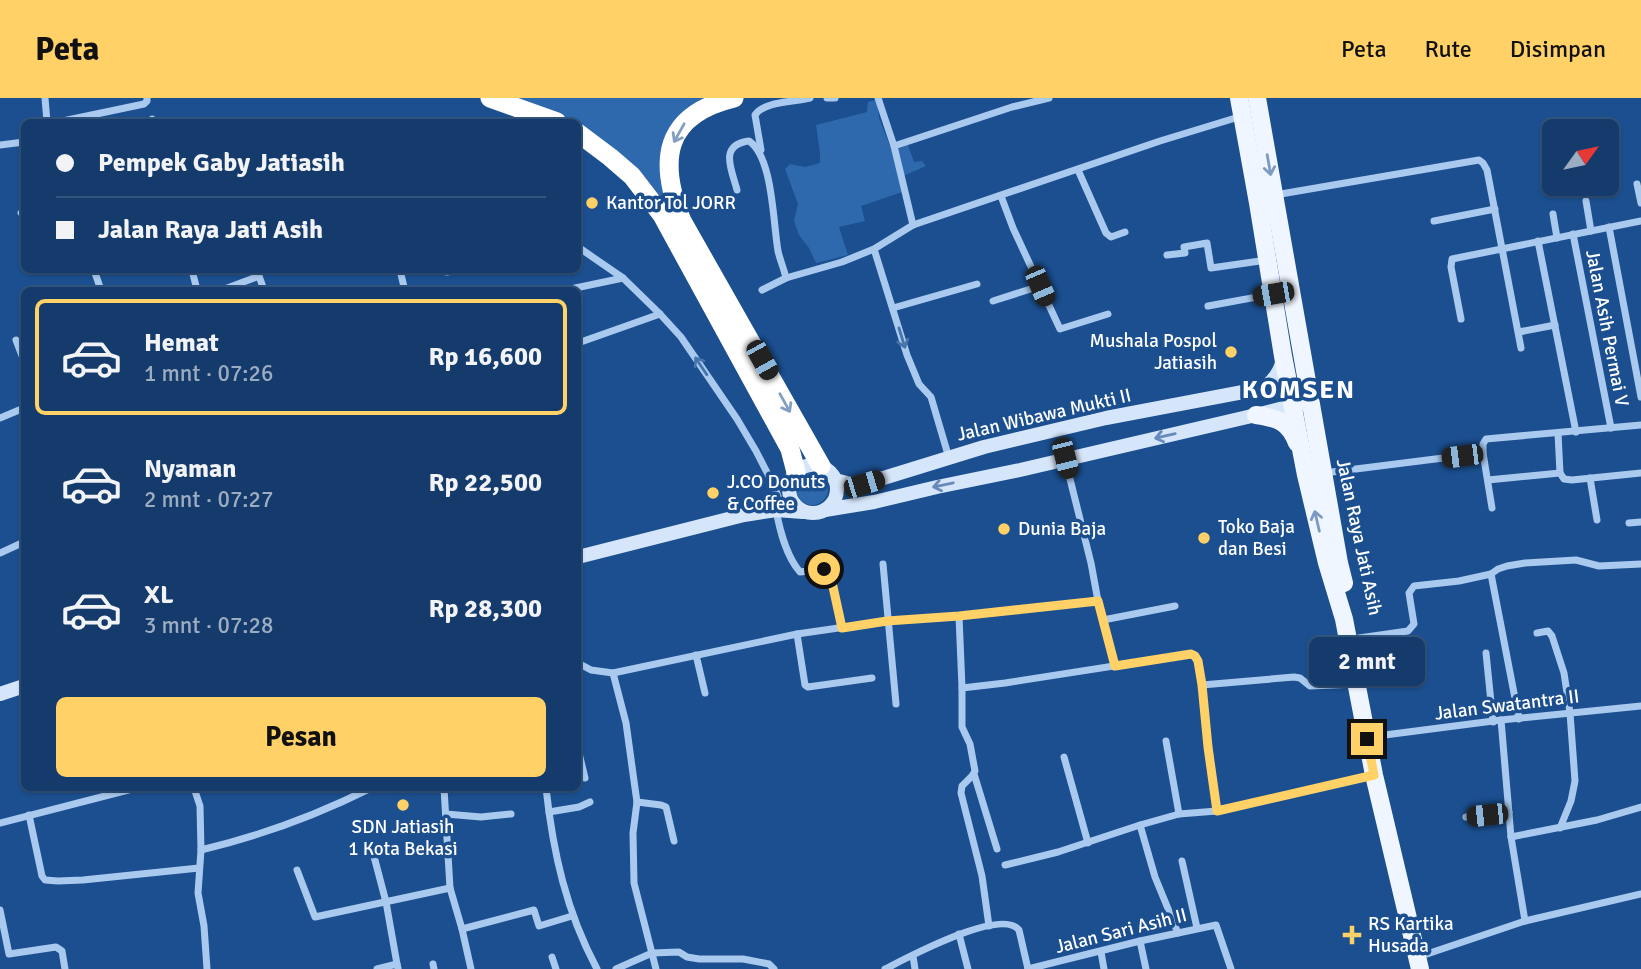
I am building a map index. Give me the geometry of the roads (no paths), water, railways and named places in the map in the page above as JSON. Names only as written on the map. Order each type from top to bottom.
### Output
[{"type":"highway","points":[[490,98],[549,119]]},
{"type":"highway","points":[[734,98],[697,111],[683,124],[669,153],[669,179],[682,221],[821,466]]},
{"type":"highway","points":[[581,135],[632,176],[662,215],[790,449],[792,480]]},
{"type":"main road","name":"Jalan Raya Jati Asih","points":[[1257,98],[1339,563],[1359,638],[1426,964]]},
{"type":"main road","name":"Jalan Raya Jati Asih","points":[[1241,107],[1283,356],[1326,563],[1344,619],[1374,775],[1426,964]]},
{"type":"main road","name":"Jalan Wibawa Mukti II","points":[[835,480],[855,485],[864,484],[984,447],[1106,418],[1264,388],[1272,382],[1280,369],[1283,356]]},
{"type":"main road","points":[[1288,378],[1300,382],[1306,377],[1306,372]]},
{"type":"main road","points":[[581,556],[744,515],[779,510],[815,514],[874,502],[1311,401]]},
{"type":"main road","points":[[1193,402],[1204,410],[1205,427]]},
{"type":"main road","points":[[1256,415],[1273,417],[1285,424],[1294,434],[1303,456]]},
{"type":"main road","points":[[779,510],[792,480],[803,467],[812,465],[821,466],[830,472],[835,480],[836,497],[832,505],[825,510]]},
{"type":"main road","points":[[792,480],[790,498],[803,512]]},
{"type":"main road","points":[[0,694],[21,687]]},
{"type":"street","points":[[45,98],[47,119]]},
{"type":"street","points":[[72,119],[144,104],[146,98]]},
{"type":"street","points":[[786,278],[778,251],[755,115],[758,110],[773,104],[810,98]]},
{"type":"street","points":[[827,98],[835,98]]},
{"type":"street","points":[[878,98],[894,146],[913,225]]},
{"type":"street","points":[[894,146],[1012,107],[1049,98]]},
{"type":"street","points":[[762,290],[786,278],[842,262],[874,249],[913,225],[1160,141],[1241,107]]},
{"type":"street","points":[[737,190],[729,158],[732,148],[738,143],[749,141],[762,155]]},
{"type":"street","points":[[0,145],[21,142]]},
{"type":"street","points":[[1275,195],[1479,160],[1487,170],[1521,348]]},
{"type":"street","points":[[1078,170],[1106,233],[1111,237],[1125,232]]},
{"type":"street","points":[[1637,184],[1641,203]]},
{"type":"street","points":[[1001,196],[1060,329],[1108,314]]},
{"type":"street","points":[[1586,201],[1591,231]]},
{"type":"street","points":[[1434,221],[1495,209]]},
{"type":"street","points":[[1553,214],[1557,238]]},
{"type":"street","points":[[1461,319],[1451,267],[1452,259],[1641,220]]},
{"type":"street","points":[[1609,227],[1641,397]]},
{"type":"street","name":"Jalan Asih Permai V","points":[[1573,234],[1611,428]]},
{"type":"street","points":[[1538,242],[1576,432]]},
{"type":"street","points":[[1167,255],[1185,253],[1184,247],[1207,243],[1211,268],[1268,259]]},
{"type":"street","points":[[581,249],[623,278],[681,337],[737,419],[766,469],[779,510],[781,533],[792,561],[800,572],[824,569],[830,573],[842,628]]},
{"type":"street","points":[[874,249],[907,355],[919,384],[931,397],[949,457]]},
{"type":"street","points":[[401,273],[404,287]]},
{"type":"street","points":[[230,287],[259,276],[263,287]]},
{"type":"street","points":[[580,287],[623,278]]},
{"type":"street","points":[[893,308],[977,284]]},
{"type":"street","points":[[993,301],[1040,286]]},
{"type":"street","points":[[1208,306],[1273,294]]},
{"type":"street","points":[[581,342],[660,314]]},
{"type":"street","points":[[1519,332],[1555,326]]},
{"type":"street","points":[[16,340],[21,353]]},
{"type":"street","points":[[0,418],[21,409]]},
{"type":"street","name":"Jalan Asih Permai V","points":[[1483,453],[1486,439],[1641,425]]},
{"type":"street","points":[[1558,433],[1559,473],[1564,479],[1641,473]]},
{"type":"street","points":[[1324,473],[1483,453],[1492,508]]},
{"type":"street","points":[[1065,458],[1115,666]]},
{"type":"street","points":[[1488,480],[1559,473]]},
{"type":"street","points":[[1590,478],[1597,520]]},
{"type":"street","points":[[1629,523],[1641,522]]},
{"type":"street","points":[[0,553],[21,542]]},
{"type":"street","points":[[1359,638],[1408,631],[1414,624],[1409,593],[1414,586],[1459,581],[1491,574],[1507,566],[1568,560],[1580,560],[1599,566],[1641,564]]},
{"type":"street","points":[[883,564],[896,704]]},
{"type":"street","points":[[1491,574],[1519,719]]},
{"type":"street","points":[[581,665],[591,670],[613,673],[696,654],[887,621],[1098,601]]},
{"type":"street","points":[[1103,620],[1175,606]]},
{"type":"street","points":[[959,616],[961,727],[970,744],[974,774],[997,849]]},
{"type":"street","points":[[1536,633],[1548,631],[1552,636],[1564,673],[1570,713],[1574,781],[1571,801],[1560,828]]},
{"type":"street","points":[[797,635],[805,685],[808,687],[872,678]]},
{"type":"street","points":[[1486,653],[1525,921]]},
{"type":"street","points":[[696,654],[705,693]]},
{"type":"street","points":[[962,688],[1191,654],[1198,661],[1202,685],[1217,811]]},
{"type":"street","points":[[613,673],[626,723],[637,802],[633,833],[634,883],[656,969]]},
{"type":"street","points":[[1202,685],[1294,677],[1310,686],[1356,684]]},
{"type":"street","name":"Jalan Swatantra II","points":[[1377,736],[1641,706]]},
{"type":"street","points":[[1166,741],[1180,814]]},
{"type":"street","points":[[1064,757],[1088,843]]},
{"type":"street","points":[[581,761],[585,778]]},
{"type":"street","points":[[974,774],[962,784],[961,793],[982,876],[989,926]]},
{"type":"street","points":[[1006,865],[1180,814],[1217,811],[1374,775]]},
{"type":"street","points":[[0,823],[125,791]]},
{"type":"street","points":[[195,791],[200,806],[198,893],[207,969]]},
{"type":"street","points":[[201,850],[241,841],[365,791]]},
{"type":"street","points":[[444,791],[450,888],[471,969]]},
{"type":"street","points":[[546,791],[555,849],[572,916],[597,969]]},
{"type":"street","points":[[549,811],[579,807],[590,802]]},
{"type":"street","points":[[637,802],[666,807],[674,841]]},
{"type":"street","points":[[1511,837],[1560,828],[1641,807]]},
{"type":"street","points":[[1466,817],[1509,813]]},
{"type":"street","points":[[446,814],[481,817],[511,814]]},
{"type":"street","points":[[29,816],[45,880],[83,880],[199,868]]},
{"type":"street","points":[[1140,825],[1155,877],[1178,933]]},
{"type":"street","points":[[371,845],[386,902],[398,967],[377,969]]},
{"type":"street","points":[[1182,861],[1197,928]]},
{"type":"street","points":[[297,870],[316,917],[450,888]]},
{"type":"street","points":[[1426,964],[1525,921],[1641,894]]},
{"type":"street","points":[[462,929],[534,910],[539,926],[572,916]]},
{"type":"street","points":[[0,911],[9,954]]},
{"type":"street","points":[[885,969],[959,934],[1012,923],[1016,925],[1021,936],[1028,969]]},
{"type":"street","name":"Jalan Sari Asih II","points":[[1028,969],[1216,925],[1231,969]]},
{"type":"street","points":[[959,934],[968,969]]},
{"type":"street","points":[[1140,941],[1146,969]]},
{"type":"street","points":[[0,956],[56,947],[62,951],[65,969]]},
{"type":"street","points":[[616,969],[652,953],[679,952],[692,958],[743,959],[769,964],[774,969]]},
{"type":"street","points":[[1101,952],[1104,969]]},
{"type":"street","points":[[913,956],[915,969]]},
{"type":"street","points":[[552,957],[556,969]]},
{"type":"street","points":[[713,960],[715,969]]},
{"type":"place","name":"Kantor Tol JORR","points":[[592,203]]},
{"type":"place","name":"Mushala Pospol Jatiasih","points":[[1231,352]]},
{"type":"place","name":"J.CO Donuts & Coffee","points":[[713,493]]},
{"type":"place","name":"Dunia Baja","points":[[1004,529]]},
{"type":"place","name":"Toko Baja dan Besi","points":[[1204,538]]},
{"type":"place","name":"SDN Jatiasih 1 Kota Bekasi","points":[[403,805]]},
{"type":"place","name":"RS Kartika Husada","points":[[1352,935]]},
{"type":"district","name":"KOMSEN","points":[[1299,390]]}]
